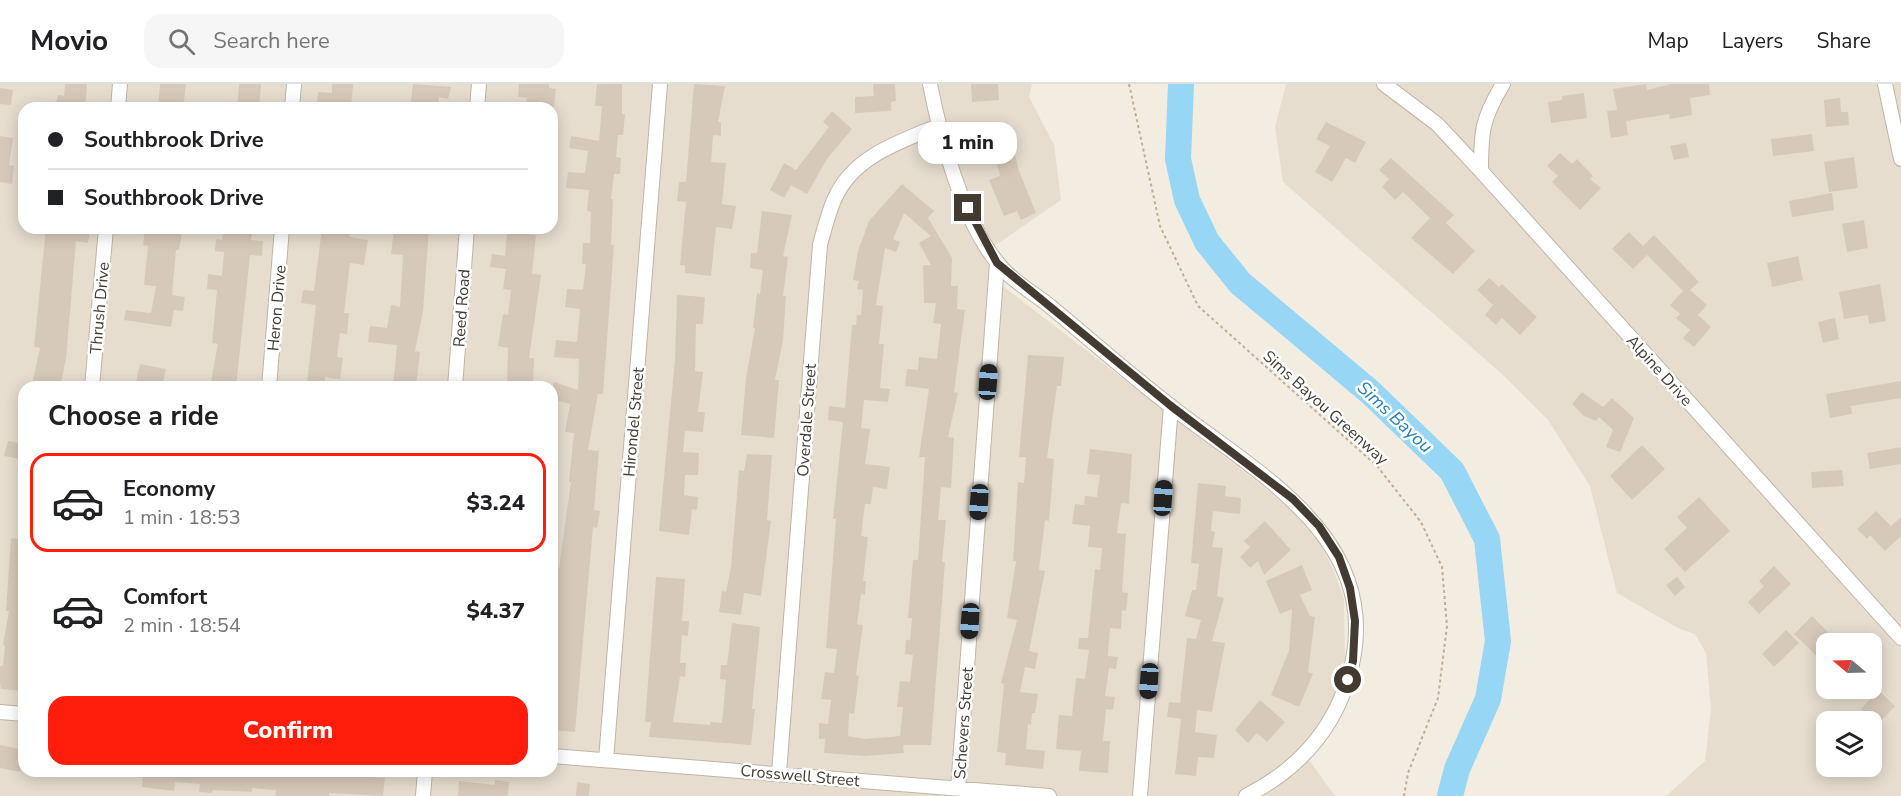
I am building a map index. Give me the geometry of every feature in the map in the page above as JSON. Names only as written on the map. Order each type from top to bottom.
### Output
[{"type":"street","points":[[118,102],[120,84]]},
{"type":"street","points":[[292,102],[294,84]]},
{"type":"street","points":[[478,102],[479,84]]},
{"type":"street","name":"Hirondel Street","points":[[606,760],[660,84]]},
{"type":"street","points":[[930,84],[938,126],[952,169],[977,228],[997,263],[1171,406],[1293,499],[1319,526],[1339,557],[1350,588],[1355,621],[1353,661],[1342,699],[1323,734],[1298,763],[1270,784],[1246,796]]},
{"type":"street","name":"Alpine Drive","points":[[1384,84],[1437,124],[1481,171],[1901,638]]},
{"type":"street","points":[[1481,171],[1481,141],[1486,112],[1503,84]]},
{"type":"street","points":[[1886,84],[1901,159]]},
{"type":"street","name":"Overdale Street","points":[[779,773],[820,245],[834,198],[860,164],[891,145],[938,126]]},
{"type":"street","name":"Thrush Drive","points":[[93,381],[105,234]]},
{"type":"street","name":"Heron Drive","points":[[269,381],[281,234]]},
{"type":"street","name":"Reed Road","points":[[455,381],[467,234]]},
{"type":"street","name":"Schevers Street","points":[[958,789],[997,263]]},
{"type":"street","points":[[1140,796],[1171,406]]},
{"type":"street","points":[[0,712],[18,714]]},
{"type":"street","name":"Crosswell Street","points":[[558,756],[1048,796]]},
{"type":"street","points":[[423,796],[425,777]]},
{"type":"path","name":"Sims Bayou Greenway","points":[[1129,84],[1160,226],[1198,306],[1377,466],[1421,522],[1442,567],[1447,626],[1438,698],[1408,774],[1404,796]]},
{"type":"shaded area","points":[[0,84],[1032,84],[1029,97],[1054,145],[1061,200],[993,247],[991,277],[1278,498],[1302,519],[1321,545],[1344,599],[1345,658],[1340,682],[1329,707],[1316,731],[1301,749],[1335,796],[0,796]]},
{"type":"shaded area","points":[[1286,84],[1901,84],[1901,796],[1666,796],[1705,761],[1711,709],[1706,653],[1695,634],[1680,629],[1617,593],[1590,486],[1548,420],[1502,374],[1283,182],[1275,127]]},
{"type":"building","points":[[65,84],[87,84],[86,102],[56,102],[58,95],[64,96]]},
{"type":"building","points":[[160,84],[186,84],[184,102],[158,102]]},
{"type":"building","points":[[239,84],[261,84],[260,102],[238,102]]},
{"type":"building","points":[[332,84],[353,84],[352,102],[317,102],[318,92],[332,93]]},
{"type":"building","points":[[413,84],[451,87],[448,99],[439,97],[439,102],[411,102]]},
{"type":"building","points":[[519,84],[549,84],[549,88],[556,89],[555,102],[526,102],[527,98],[518,97]]},
{"type":"building","points":[[597,84],[622,84],[622,114],[625,114],[623,135],[618,135],[616,157],[621,158],[620,174],[614,174],[611,199],[613,199],[611,245],[614,245],[603,394],[598,394],[588,450],[599,451],[594,510],[600,511],[597,528],[593,527],[575,732],[558,731],[558,568],[571,482],[569,482],[574,433],[565,432],[570,404],[558,401],[558,383],[578,390],[579,359],[554,357],[556,340],[577,342],[580,309],[565,307],[567,289],[583,290],[586,264],[582,264],[583,243],[590,243],[591,212],[587,211],[589,190],[566,188],[568,172],[585,173],[588,151],[569,148],[571,136],[599,141],[602,106],[595,106]]},
{"type":"building","points":[[694,84],[725,86],[718,122],[721,122],[721,136],[713,135],[711,162],[726,163],[722,204],[736,206],[732,229],[716,227],[711,276],[685,273],[685,265],[680,265],[686,202],[677,201],[679,182],[686,182]]},
{"type":"building","points":[[873,84],[895,84],[896,101],[891,102],[891,111],[855,113],[855,97],[874,96]]},
{"type":"building","points":[[971,84],[998,84],[999,100],[972,102]]},
{"type":"building","points":[[1646,84],[1647,90],[1671,84],[1709,84],[1710,95],[1690,98],[1692,115],[1670,119],[1669,114],[1626,121],[1628,135],[1611,138],[1607,111],[1617,110],[1613,89]]},
{"type":"building","points":[[0,88],[13,90],[11,105],[0,104]]},
{"type":"building","points":[[1584,93],[1587,118],[1551,123],[1548,102],[1562,100],[1562,96]]},
{"type":"building","points":[[1840,98],[1841,112],[1848,112],[1849,125],[1826,127],[1824,100]]},
{"type":"building","points":[[832,111],[852,129],[827,159],[807,194],[791,185],[784,198],[770,190],[784,163],[796,170],[829,127],[823,122]]},
{"type":"building","points":[[1326,122],[1366,142],[1355,163],[1346,158],[1332,182],[1315,172],[1330,146],[1316,139]]},
{"type":"building","points":[[1007,123],[1019,171],[1036,213],[1021,220],[1017,211],[1004,216],[989,180],[1000,176],[994,154],[981,158],[974,132]]},
{"type":"building","points":[[1812,134],[1814,151],[1773,156],[1771,139]]},
{"type":"building","points":[[0,136],[13,138],[9,165],[14,166],[12,184],[0,182]]},
{"type":"building","points":[[1686,143],[1689,157],[1674,160],[1670,146]]},
{"type":"building","points":[[1560,153],[1572,164],[1577,159],[1593,176],[1590,179],[1601,188],[1580,210],[1552,182],[1558,176],[1547,166]]},
{"type":"building","points":[[1854,157],[1858,188],[1829,192],[1824,162]]},
{"type":"building","points":[[1391,158],[1454,215],[1446,223],[1475,251],[1453,274],[1411,238],[1430,218],[1403,192],[1395,200],[1382,187],[1389,179],[1379,170]]},
{"type":"building","points":[[902,184],[934,211],[928,218],[952,258],[951,286],[958,286],[957,309],[965,310],[954,392],[958,393],[948,437],[954,438],[951,488],[941,487],[938,520],[946,520],[942,562],[945,562],[931,745],[903,745],[904,753],[865,756],[824,753],[825,739],[819,739],[819,723],[828,724],[831,700],[821,699],[825,672],[834,673],[837,649],[826,648],[836,519],[833,519],[843,422],[828,420],[829,406],[845,408],[852,325],[856,325],[857,315],[861,315],[863,290],[857,289],[859,281],[853,280],[858,251],[869,221]],"holes":[[[904,213],[931,236],[919,243],[931,265],[923,265],[924,303],[936,303],[933,323],[941,324],[937,359],[919,357],[918,370],[907,369],[905,386],[929,389],[919,457],[925,457],[918,560],[913,560],[908,618],[912,618],[910,640],[906,640],[905,654],[913,655],[910,682],[900,681],[897,707],[903,707],[900,736],[865,739],[848,736],[849,713],[854,714],[859,676],[856,675],[863,625],[857,624],[861,594],[865,595],[866,581],[863,581],[868,537],[861,536],[865,504],[871,504],[873,487],[887,489],[890,467],[865,464],[870,429],[861,428],[864,400],[888,402],[890,389],[880,388],[884,344],[879,344],[883,306],[876,305],[885,248],[896,252],[900,242],[893,239]]]},
{"type":"building","points":[[1832,193],[1834,210],[1792,217],[1789,201]]},
{"type":"building","points":[[762,211],[792,215],[783,256],[788,257],[783,296],[786,296],[783,340],[775,380],[779,380],[774,438],[741,435],[746,378],[755,328],[753,328],[757,293],[760,294],[763,270],[750,268],[751,253],[757,253]]},
{"type":"building","points":[[1864,220],[1868,248],[1847,252],[1842,224]]},
{"type":"building","points":[[1629,232],[1643,246],[1654,235],[1699,282],[1690,290],[1707,305],[1698,315],[1711,327],[1694,347],[1683,338],[1690,330],[1676,318],[1680,314],[1670,305],[1683,291],[1647,255],[1633,269],[1612,249]]},
{"type":"building","points":[[45,234],[89,234],[88,243],[76,241],[66,359],[61,381],[33,381],[40,348],[34,347]]},
{"type":"building","points":[[144,234],[182,234],[179,250],[176,250],[172,295],[185,297],[183,311],[174,310],[171,327],[124,320],[126,310],[151,313],[156,286],[144,285],[148,246],[143,245]]},
{"type":"building","points":[[223,234],[252,234],[251,240],[263,241],[262,256],[250,255],[237,381],[211,381],[218,344],[212,343],[217,290],[207,289],[208,274],[222,276],[224,252],[215,251],[216,239],[222,240]]},
{"type":"building","points":[[321,234],[350,234],[349,237],[368,240],[364,265],[350,263],[344,313],[349,313],[347,334],[340,333],[337,357],[343,358],[340,379],[325,377],[324,381],[307,381],[316,305],[301,303],[303,290],[314,291]]},
{"type":"building","points":[[393,234],[429,234],[423,311],[415,351],[420,352],[417,381],[393,381],[397,345],[368,342],[370,326],[387,328],[391,305],[400,307],[403,255],[391,254]]},
{"type":"building","points":[[507,234],[536,235],[532,274],[541,275],[529,358],[534,358],[533,381],[507,381],[508,348],[498,346],[503,314],[508,315],[511,290],[503,289],[506,269],[490,267],[492,254],[505,256]]},
{"type":"building","points":[[1798,256],[1803,280],[1772,287],[1767,263]]},
{"type":"building","points":[[1489,278],[1499,287],[1502,284],[1537,317],[1520,335],[1502,318],[1496,325],[1485,315],[1493,305],[1477,290]]},
{"type":"building","points":[[1880,284],[1886,321],[1869,324],[1868,315],[1844,319],[1839,292]]},
{"type":"building","points":[[677,295],[705,297],[703,324],[696,324],[695,371],[703,372],[698,412],[705,412],[703,432],[685,431],[683,452],[699,453],[698,475],[685,475],[684,495],[698,497],[697,510],[692,509],[689,535],[659,531],[675,359]]},
{"type":"building","points":[[1835,318],[1839,339],[1823,343],[1818,322]]},
{"type":"building","points":[[1028,355],[1064,357],[1061,386],[1057,386],[1047,458],[1054,459],[1049,521],[1045,520],[1039,570],[1045,571],[1029,651],[1038,653],[1035,669],[1025,667],[1020,692],[1038,694],[1031,725],[1028,724],[1026,749],[1045,751],[1043,769],[1005,765],[1006,753],[997,752],[1004,684],[1001,683],[1017,620],[1007,618],[1016,561],[1013,561],[1018,482],[1024,483],[1026,457],[1019,457]]},
{"type":"building","points":[[140,364],[166,369],[163,381],[136,381]]},
{"type":"building","points":[[1901,381],[1901,398],[1851,406],[1852,414],[1830,418],[1826,394]]},
{"type":"building","points":[[1582,392],[1603,407],[1612,398],[1634,418],[1620,452],[1606,447],[1613,430],[1599,417],[1596,421],[1584,416],[1572,404]]},
{"type":"building","points":[[8,441],[18,443],[18,459],[4,456]]},
{"type":"building","points":[[1642,445],[1665,469],[1632,500],[1610,476]]},
{"type":"building","points":[[1901,447],[1901,464],[1870,469],[1867,453]]},
{"type":"building","points":[[1090,449],[1132,454],[1129,504],[1121,503],[1117,533],[1126,534],[1122,592],[1128,593],[1126,611],[1122,610],[1121,629],[1110,628],[1108,656],[1118,657],[1116,669],[1109,668],[1105,696],[1115,697],[1113,710],[1106,709],[1103,741],[1110,741],[1108,773],[1079,771],[1081,751],[1056,749],[1059,715],[1072,716],[1076,678],[1085,679],[1089,650],[1078,649],[1079,638],[1088,638],[1095,569],[1100,570],[1102,548],[1088,547],[1090,526],[1072,524],[1075,504],[1084,505],[1085,496],[1097,497],[1100,475],[1087,474]]},
{"type":"building","points":[[747,454],[772,455],[767,520],[771,521],[761,596],[744,593],[741,615],[719,612],[722,591],[726,592],[731,567],[739,470],[744,471]]},
{"type":"building","points":[[1842,470],[1844,486],[1812,488],[1811,472]]},
{"type":"building","points":[[1198,483],[1226,486],[1225,496],[1241,498],[1240,514],[1213,511],[1211,531],[1215,532],[1212,547],[1223,548],[1217,596],[1224,598],[1212,641],[1225,643],[1212,712],[1197,710],[1195,732],[1217,735],[1214,758],[1198,757],[1196,776],[1175,774],[1181,719],[1167,717],[1169,702],[1180,703],[1187,638],[1196,639],[1201,620],[1185,616],[1192,590],[1196,590],[1199,564],[1191,563]]},
{"type":"building","points":[[1699,497],[1730,531],[1685,572],[1664,549],[1687,528],[1677,517]]},
{"type":"building","points":[[1876,511],[1891,526],[1901,517],[1901,536],[1885,551],[1870,535],[1867,539],[1857,529]]},
{"type":"building","points":[[1265,521],[1291,550],[1264,575],[1258,561],[1250,568],[1240,557],[1250,547],[1244,541]]},
{"type":"building","points":[[11,538],[18,539],[18,691],[1,689],[0,683],[0,666],[3,666],[5,646],[3,645],[9,611],[6,611]]},
{"type":"building","points":[[1302,565],[1312,590],[1300,595],[1310,616],[1315,617],[1308,672],[1313,674],[1299,707],[1271,695],[1289,651],[1292,609],[1280,614],[1266,581]]},
{"type":"building","points":[[1774,566],[1791,584],[1759,614],[1748,602],[1764,586],[1759,581]]},
{"type":"building","points":[[656,577],[685,579],[682,621],[689,621],[688,636],[682,635],[680,663],[686,663],[685,677],[680,676],[673,722],[710,725],[710,722],[722,723],[726,680],[720,679],[721,665],[727,665],[732,623],[760,627],[751,745],[649,737],[651,722],[645,722]]},
{"type":"building","points":[[1677,577],[1685,587],[1675,596],[1666,585]]},
{"type":"building","points":[[1812,616],[1829,633],[1816,633],[1816,655],[1794,634]]},
{"type":"building","points":[[1786,630],[1799,643],[1774,667],[1762,654]]},
{"type":"building","points":[[1882,694],[1895,706],[1882,720],[1882,711],[1863,711],[1861,709],[1870,699],[1882,699]]},
{"type":"building","points":[[1260,700],[1285,722],[1267,742],[1257,733],[1248,743],[1235,730]]},
{"type":"building","points":[[0,745],[18,749],[18,772],[0,768]]},
{"type":"building","points":[[143,777],[385,778],[383,796],[329,793],[329,796],[275,796],[276,790],[252,788],[252,792],[213,790],[212,793],[199,792],[200,784],[175,782],[174,791],[142,787]]},
{"type":"building","points":[[495,780],[509,782],[508,796],[458,796],[459,781],[495,785]]},
{"type":"building","points":[[577,782],[590,784],[589,796],[576,796]]},
{"type":"waterway","name":"Sims Bayou","points":[[1181,84],[1178,159],[1187,200],[1207,242],[1240,283],[1370,392],[1452,471],[1487,539],[1498,641],[1488,699],[1457,769],[1450,796]]},
{"type":"route","points":[[968,208],[997,263],[1171,406],[1293,499],[1319,526],[1339,557],[1350,588],[1355,621],[1353,661],[1348,680]]}]
